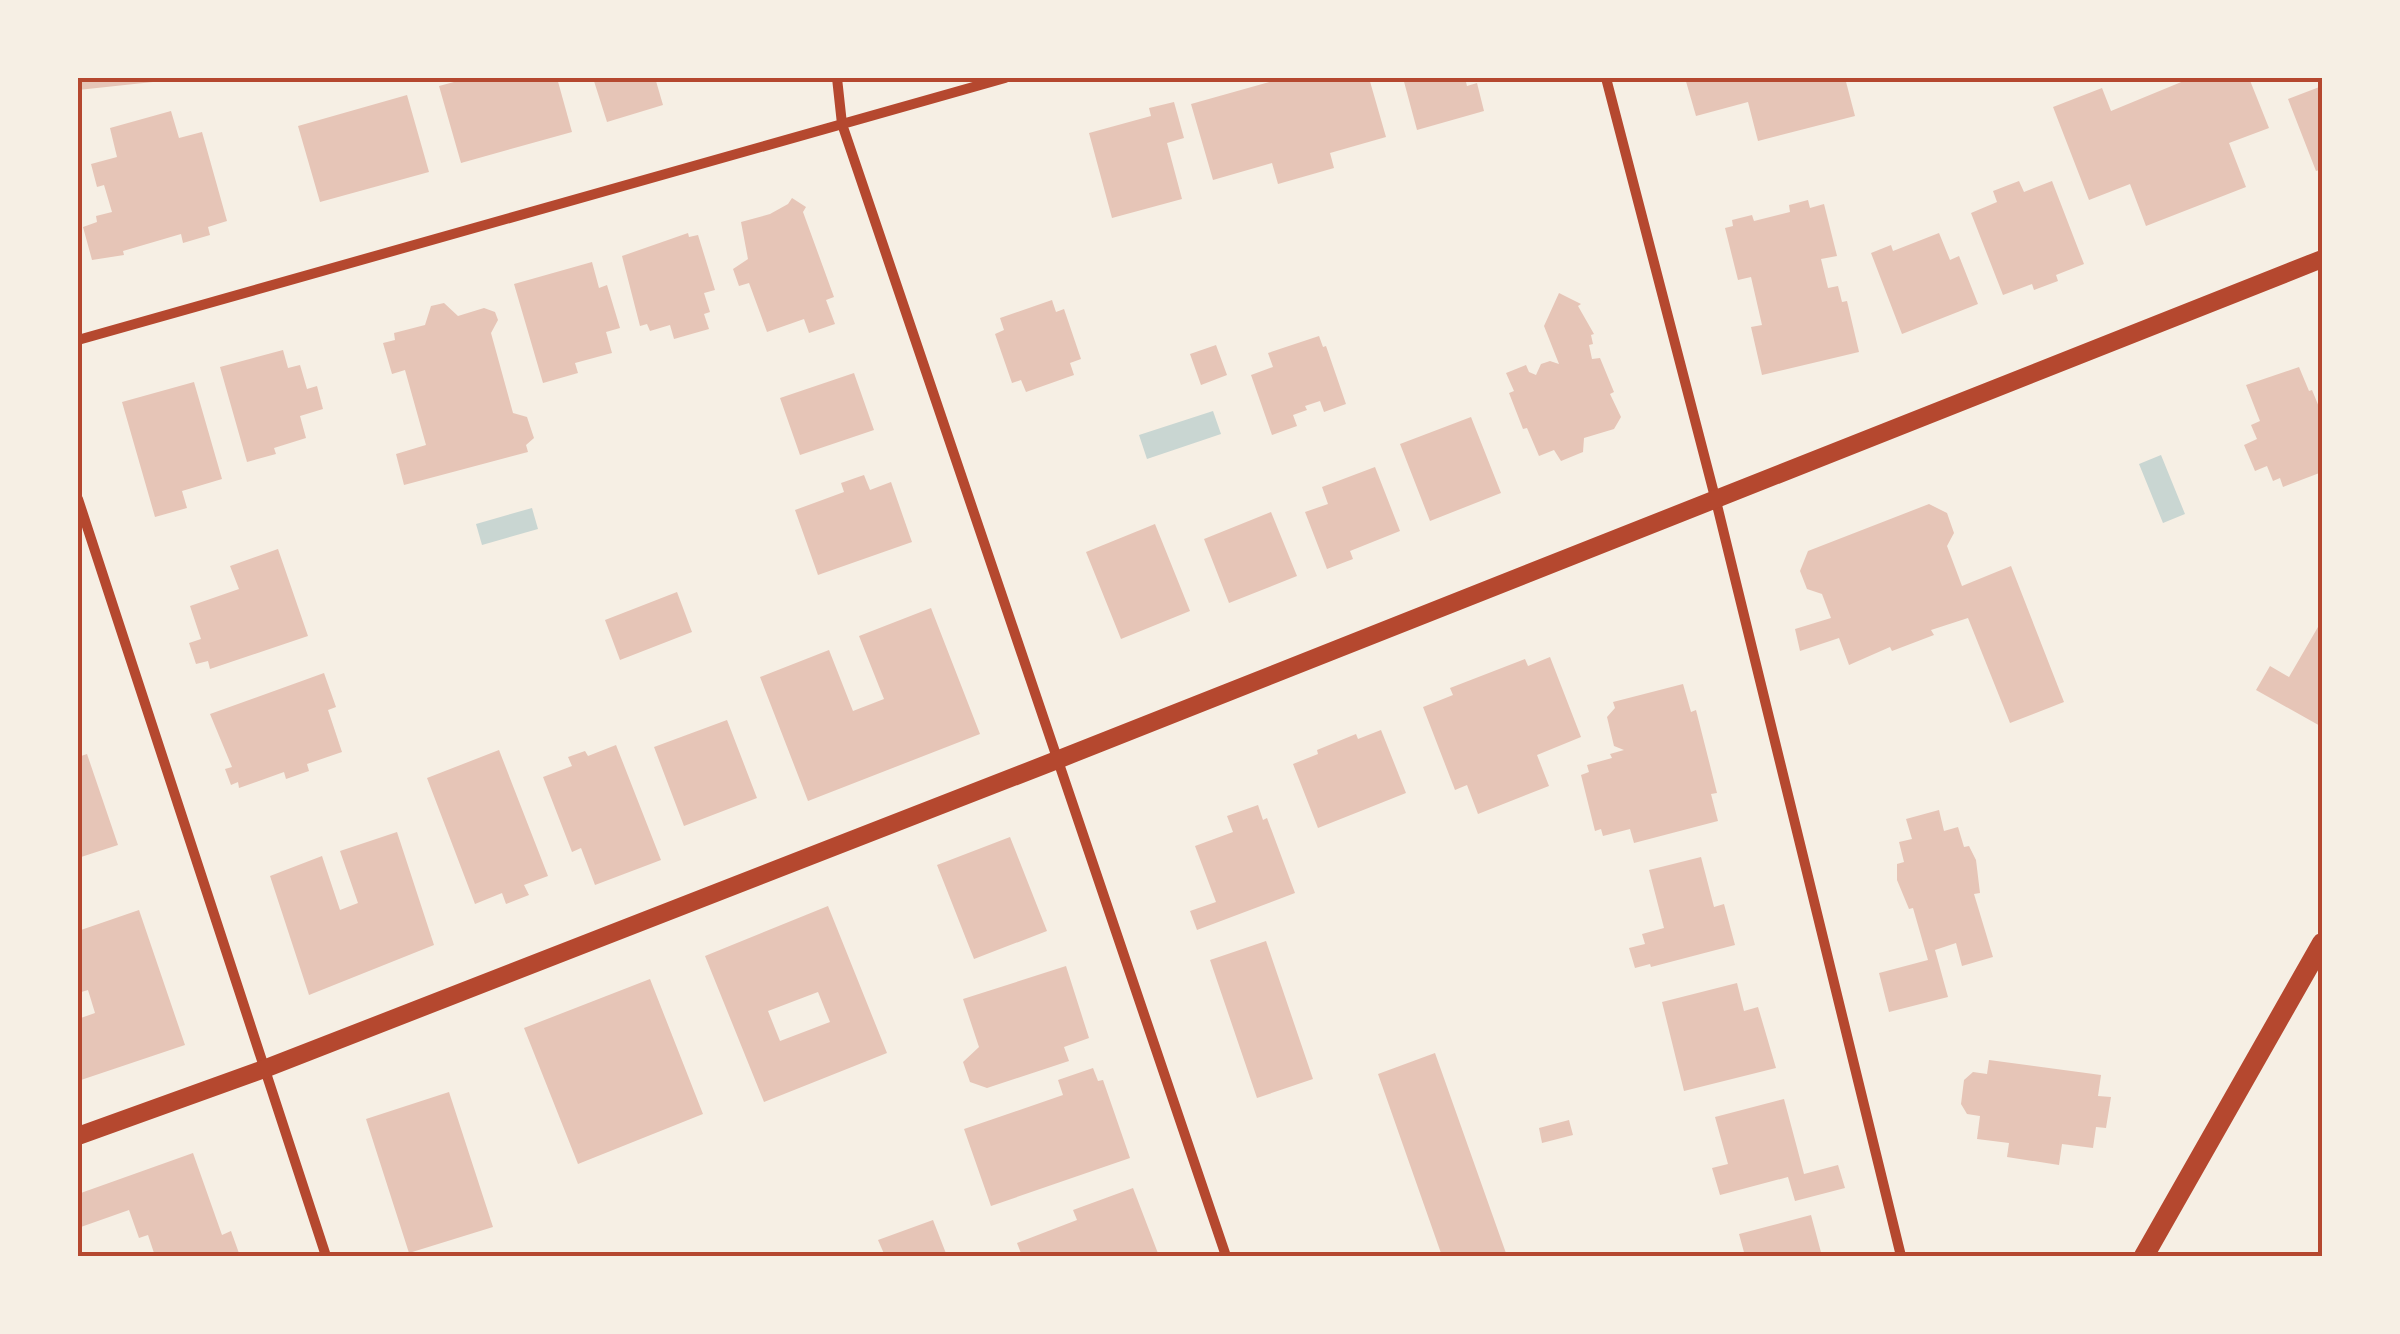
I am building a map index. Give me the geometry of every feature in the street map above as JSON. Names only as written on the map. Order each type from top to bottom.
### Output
[{"type":"main road","points":[[2144,1256],[2322,943]]},
{"type":"street","points":[[836,78],[842,124],[1226,1256]]},
{"type":"street","points":[[78,340],[1006,78]]},
{"type":"street","points":[[1606,78],[1716,501],[1901,1256]]},
{"type":"street","points":[[78,1136],[264,1069],[1057,760],[2322,259]]},
{"type":"street","points":[[78,499],[326,1256]]},
{"type":"shaded area","points":[[1213,411],[1221,434],[1147,459],[1139,435]]},
{"type":"shaded area","points":[[2161,455],[2185,514],[2163,523],[2139,464]]},
{"type":"shaded area","points":[[532,508],[538,529],[482,545],[476,524]]},
{"type":"building","points":[[78,78],[152,78],[153,82],[78,90]]},
{"type":"building","points":[[469,78],[557,78],[572,132],[461,163],[439,86]]},
{"type":"building","points":[[593,78],[663,78],[656,81],[663,105],[607,122]]},
{"type":"building","points":[[1284,78],[1369,78],[1386,137],[1330,153],[1334,168],[1278,184],[1272,163],[1213,180],[1191,104]]},
{"type":"building","points":[[1403,78],[1465,78],[1467,86],[1477,83],[1484,111],[1417,130]]},
{"type":"building","points":[[1685,78],[1845,78],[1855,116],[1758,141],[1748,102],[1696,116]]},
{"type":"building","points":[[2191,78],[2249,78],[2269,128],[2229,143],[2246,187],[2146,226],[2130,184],[2089,200],[2053,107],[2102,88],[2111,111]]},
{"type":"building","points":[[2322,86],[2322,169],[2316,171],[2288,99]]},
{"type":"building","points":[[407,95],[429,172],[320,202],[298,126]]},
{"type":"building","points":[[1174,102],[1184,138],[1167,143],[1182,199],[1112,218],[1089,133],[1151,116],[1149,108]]},
{"type":"building","points":[[171,111],[179,138],[202,132],[227,221],[208,227],[210,235],[183,243],[181,234],[123,251],[124,255],[92,260],[83,227],[97,222],[96,216],[112,212],[104,185],[97,187],[91,164],[117,157],[110,128]]},
{"type":"building","points":[[2019,181],[2024,192],[2052,181],[2084,264],[2056,275],[2058,281],[2034,290],[2032,284],[2003,295],[1971,213],[1997,202],[1993,191]]},
{"type":"building","points":[[792,198],[806,207],[803,212],[834,297],[826,300],[835,324],[809,333],[804,319],[767,332],[749,283],[739,286],[733,269],[748,259],[741,222],[770,214]]},
{"type":"building","points":[[1808,200],[1810,208],[1824,204],[1837,256],[1821,259],[1828,288],[1838,286],[1842,302],[1847,301],[1859,352],[1762,375],[1751,327],[1762,325],[1751,277],[1738,280],[1725,228],[1733,226],[1732,220],[1752,215],[1754,221],[1790,212],[1789,205]]},
{"type":"building","points":[[688,233],[689,237],[698,235],[715,290],[704,293],[710,312],[704,314],[709,329],[674,339],[670,325],[650,331],[647,324],[640,326],[622,256]]},
{"type":"building","points":[[1939,233],[1950,260],[1959,256],[1978,304],[1902,334],[1871,253],[1891,245],[1893,251]]},
{"type":"building","points":[[592,262],[599,288],[607,285],[620,328],[606,332],[612,353],[575,363],[578,373],[543,383],[514,284]]},
{"type":"building","points":[[1559,293],[1581,304],[1578,306],[1594,334],[1593,344],[1589,345],[1592,359],[1600,358],[1621,417],[1614,429],[1584,438],[1583,452],[1561,461],[1554,450],[1539,456],[1527,428],[1523,429],[1506,373],[1526,365],[1536,375],[1541,364],[1559,364],[1544,326]]},
{"type":"building","points":[[1052,300],[1056,312],[1064,309],[1081,359],[1070,363],[1074,375],[1026,392],[1021,380],[1012,383],[995,334],[1004,330],[1000,318]]},
{"type":"building","points":[[444,303],[458,316],[484,308],[495,312],[498,320],[491,333],[513,413],[527,417],[534,438],[526,445],[528,452],[404,485],[396,454],[426,445],[405,370],[392,374],[383,343],[395,340],[394,333],[425,325],[431,306]]},
{"type":"building","points":[[1319,336],[1346,404],[1324,412],[1320,401],[1305,406],[1307,410],[1293,415],[1297,426],[1272,435],[1251,375],[1273,367],[1268,353]]},
{"type":"building","points":[[1216,345],[1227,375],[1201,385],[1190,354]]},
{"type":"building","points":[[283,350],[288,368],[300,365],[307,389],[317,386],[323,409],[300,416],[306,438],[274,448],[276,454],[247,462],[220,367]]},
{"type":"building","points":[[2299,367],[2309,391],[2312,390],[2319,407],[2322,405],[2322,472],[2283,487],[2280,478],[2273,481],[2267,466],[2255,471],[2244,445],[2257,439],[2251,425],[2260,421],[2246,385]]},
{"type":"building","points":[[854,373],[874,430],[800,455],[780,398]]},
{"type":"building","points":[[194,382],[222,479],[182,491],[187,508],[155,517],[122,402]]},
{"type":"building","points":[[1471,417],[1501,493],[1430,521],[1400,444]]},
{"type":"building","points":[[1375,467],[1400,531],[1350,551],[1353,559],[1327,569],[1305,512],[1328,504],[1322,487]]},
{"type":"building","points":[[864,475],[870,490],[891,482],[912,542],[818,575],[795,510],[844,492],[841,483]]},
{"type":"building","points":[[1929,504],[1947,513],[1954,533],[1947,546],[1962,586],[2011,566],[2064,702],[2010,723],[1968,618],[1931,630],[1934,635],[1892,651],[1890,647],[1849,665],[1839,638],[1800,651],[1795,629],[1831,618],[1822,594],[1807,589],[1800,571],[1808,551]]},
{"type":"building","points":[[1271,512],[1297,576],[1229,603],[1204,539]]},
{"type":"building","points":[[1155,524],[1190,611],[1121,639],[1086,552]]},
{"type":"building","points":[[278,549],[308,636],[210,669],[208,661],[196,664],[189,643],[201,639],[190,606],[239,589],[230,566]]},
{"type":"building","points":[[677,592],[692,632],[620,660],[605,620]]},
{"type":"building","points":[[931,608],[980,734],[808,801],[760,677],[829,650],[853,711],[884,699],[859,636]]},
{"type":"building","points":[[2318,627],[2322,629],[2322,727],[2256,690],[2270,666],[2289,677]]},
{"type":"building","points":[[1550,657],[1581,737],[1537,755],[1549,786],[1478,814],[1467,785],[1455,790],[1423,707],[1453,695],[1450,688],[1525,659],[1528,666]]},
{"type":"building","points":[[324,673],[336,707],[328,710],[342,752],[307,764],[309,771],[286,779],[284,772],[239,788],[238,782],[231,785],[225,769],[232,767],[210,714]]},
{"type":"building","points":[[1683,684],[1691,712],[1696,710],[1717,793],[1711,794],[1718,821],[1634,843],[1630,829],[1603,836],[1601,829],[1595,831],[1581,775],[1589,772],[1587,765],[1624,750],[1614,746],[1607,717],[1615,708],[1613,702]]},
{"type":"building","points":[[727,720],[757,798],[684,826],[654,747]]},
{"type":"building","points":[[1381,730],[1406,793],[1318,828],[1293,764],[1356,734],[1358,739]]},
{"type":"building","points":[[616,745],[661,860],[595,885],[581,848],[572,852],[543,777],[572,766],[568,757],[585,751],[588,756]]},
{"type":"building","points":[[499,750],[548,876],[524,885],[529,895],[506,904],[502,893],[475,904],[427,778]]},
{"type":"building","points":[[87,754],[118,845],[78,858],[78,757]]},
{"type":"building","points":[[1258,805],[1263,820],[1267,818],[1295,893],[1197,930],[1190,911],[1216,902],[1195,846],[1233,832],[1227,816]]},
{"type":"building","points":[[1939,810],[1944,831],[1958,827],[1964,847],[1969,846],[1976,860],[1980,893],[1974,894],[1993,957],[1962,966],[1956,943],[1935,950],[1948,997],[1889,1012],[1879,973],[1928,960],[1913,908],[1909,909],[1897,880],[1897,864],[1904,862],[1899,842],[1912,839],[1906,819]]},
{"type":"building","points":[[397,832],[434,945],[309,995],[270,876],[322,856],[340,910],[358,903],[340,851]]},
{"type":"building","points":[[1010,837],[1047,931],[974,959],[937,865]]},
{"type":"building","points":[[1701,857],[1714,907],[1724,904],[1735,945],[1635,968],[1629,948],[1645,944],[1642,934],[1664,928],[1649,870]]},
{"type":"building","points":[[828,906],[887,1053],[764,1102],[705,956]],"holes":[[[818,992],[830,1022],[780,1041],[768,1011]]]},
{"type":"building","points":[[139,910],[185,1045],[78,1081],[78,1019],[95,1013],[88,990],[78,993],[78,931]]},
{"type":"building","points":[[1266,941],[1313,1079],[1257,1098],[1210,960]]},
{"type":"building","points":[[1066,966],[1089,1038],[1064,1047],[1069,1061],[987,1088],[970,1082],[963,1062],[979,1047],[963,999]]},
{"type":"building","points":[[650,979],[703,1114],[578,1164],[524,1028]]},
{"type":"building","points":[[1737,983],[1744,1011],[1758,1007],[1776,1068],[1684,1091],[1662,1002]]},
{"type":"building","points":[[1435,1053],[1507,1256],[1442,1256],[1378,1074]]},
{"type":"building","points":[[1989,1060],[2101,1075],[2098,1096],[2111,1097],[2106,1128],[2096,1127],[2093,1148],[2062,1144],[2059,1165],[2007,1157],[2009,1143],[1977,1139],[1980,1116],[1967,1114],[1961,1104],[1964,1080],[1973,1072],[1987,1074]]},
{"type":"building","points":[[1093,1068],[1098,1081],[1103,1080],[1130,1158],[991,1206],[964,1129],[1063,1095],[1058,1080]]},
{"type":"building","points":[[449,1092],[493,1227],[409,1253],[366,1119]]},
{"type":"building","points":[[1784,1099],[1804,1174],[1838,1165],[1845,1188],[1795,1201],[1788,1177],[1720,1195],[1712,1168],[1728,1164],[1715,1117]]},
{"type":"building","points":[[1569,1120],[1573,1135],[1542,1143],[1539,1128]]},
{"type":"building","points":[[193,1153],[222,1235],[231,1231],[240,1256],[155,1256],[148,1235],[139,1238],[129,1210],[78,1228],[78,1194]]},
{"type":"building","points":[[1133,1188],[1159,1256],[1022,1256],[1017,1243],[1077,1220],[1073,1210]]},
{"type":"building","points":[[1811,1215],[1822,1256],[1745,1256],[1739,1234]]},
{"type":"building","points":[[933,1220],[947,1256],[885,1256],[878,1240]]}]
